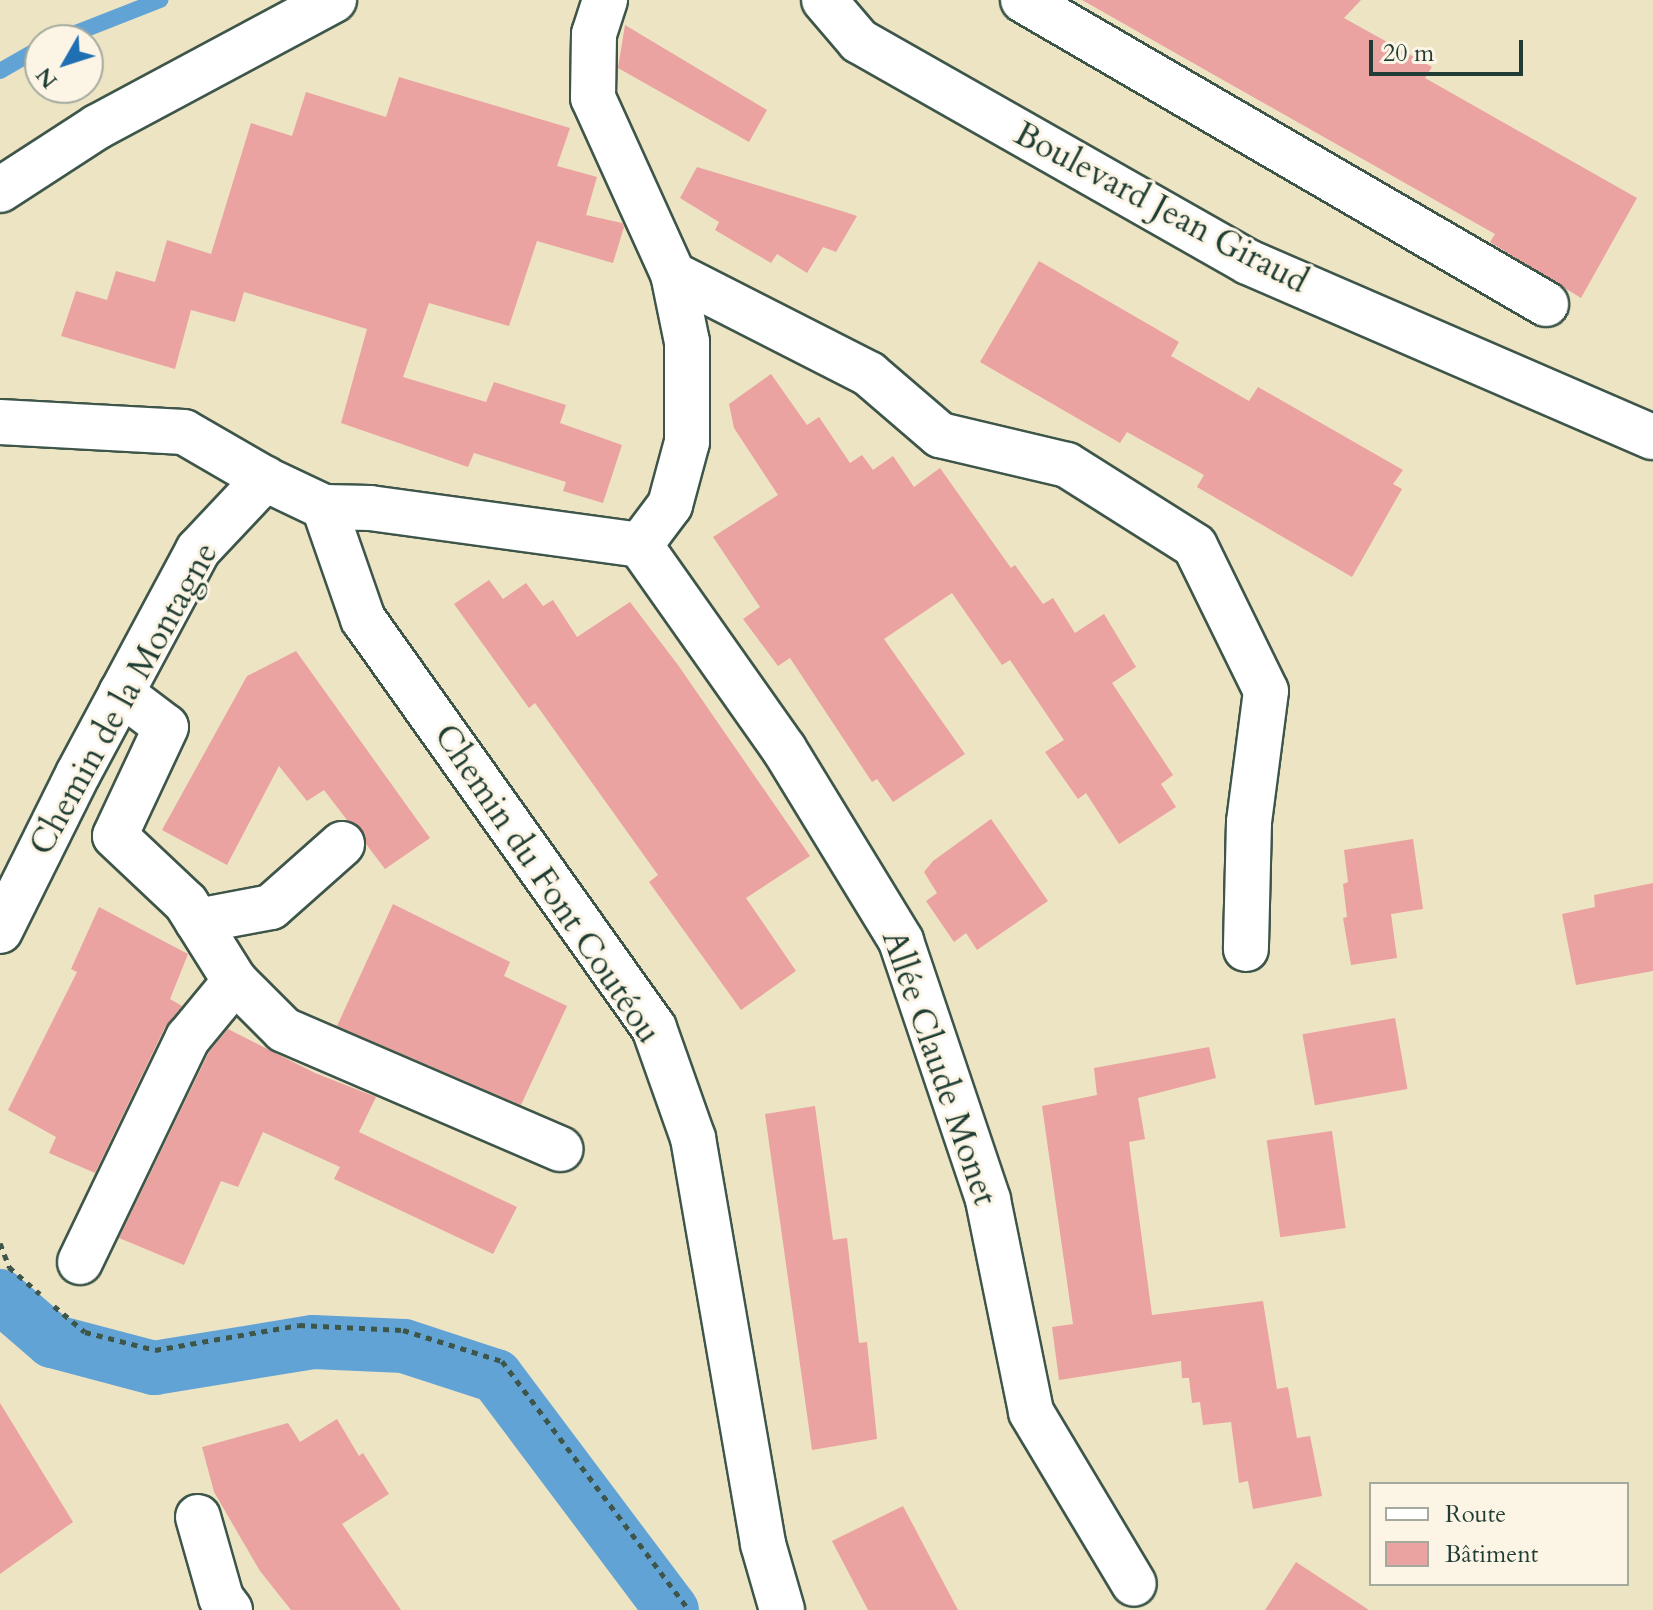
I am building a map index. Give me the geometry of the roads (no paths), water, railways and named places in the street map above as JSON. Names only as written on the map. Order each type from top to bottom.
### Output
[{"type":"street","points":[[0,190],[97,127],[334,0]]},
{"type":"street","points":[[0,422],[184,432],[265,479],[324,507],[370,508],[640,545],[670,505],[687,442],[687,342],[673,274],[593,98],[594,34],[605,0]]},
{"type":"street","name":"Boulevard Jean Giraud","points":[[824,0],[859,41],[1248,262],[1653,437]]},
{"type":"street","points":[[1023,0],[1546,304]]},
{"type":"street","points":[[673,274],[869,374],[940,435],[1067,465],[1195,546],[1266,691],[1249,822],[1246,949]]},
{"type":"street","name":"Chemin de la Montagne","points":[[0,931],[198,550],[265,479]]},
{"type":"street","name":"Chemin du Font Coutéou","points":[[324,507],[363,619],[654,1028],[693,1138],[763,1544],[782,1610]]},
{"type":"street","name":"Allée Claude Monet","points":[[640,545],[784,749],[901,941],[988,1200],[1031,1412],[1134,1584]]},
{"type":"street","points":[[121,693],[166,727],[115,836],[186,903],[235,981],[284,1030],[560,1149]]},
{"type":"street","points":[[197,921],[271,907],[342,844]]},
{"type":"street","points":[[80,1262],[188,1038],[235,981]]},
{"type":"street","points":[[198,1517],[221,1598],[230,1610]]},
{"type":"waterway","points":[[99,24],[160,0]]},
{"type":"waterway","points":[[0,71],[24,57]]},
{"type":"waterway","points":[[0,1296],[52,1341],[154,1368],[313,1342],[404,1346],[496,1376],[672,1610]]}]
